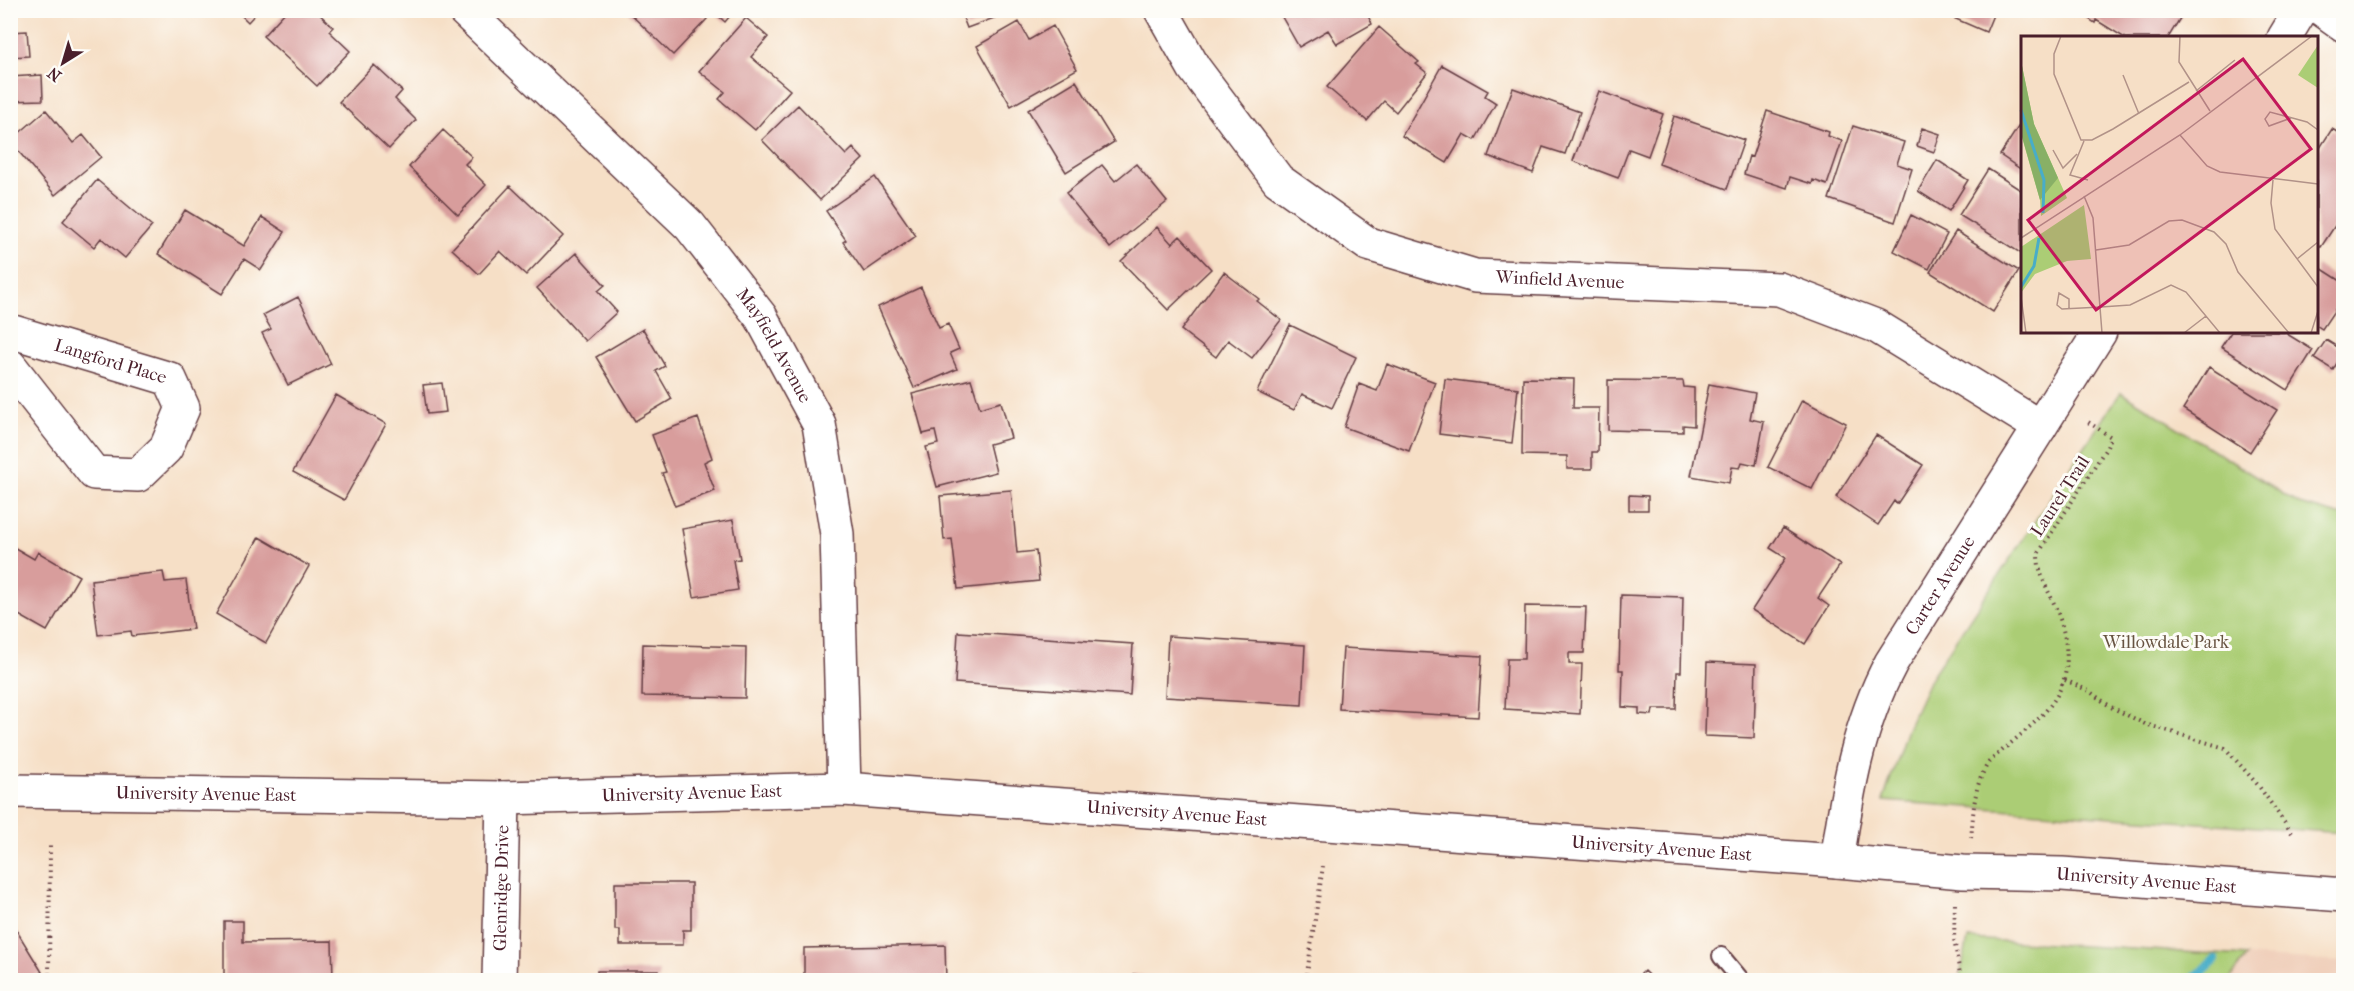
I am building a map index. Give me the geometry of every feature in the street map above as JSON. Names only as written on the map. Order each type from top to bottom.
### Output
[{"type":"street","name":"Mayfield Avenue","points":[[464,10],[690,226],[761,318],[819,424],[837,534],[844,789]]},
{"type":"street","name":"Winfield Avenue","points":[[1161,10],[1194,68],[1278,180],[1368,244],[1475,276],[1779,289],[1876,326],[2040,427]]},
{"type":"street","points":[[2285,36],[2301,10]]},
{"type":"street","points":[[2323,10],[2343,25]]},
{"type":"street","name":"Langford Place","points":[[10,331],[170,379],[183,408],[166,448],[138,475],[94,473],[10,366]]},
{"type":"street","name":"Carter Avenue","points":[[1837,861],[1847,797],[1862,730],[1876,690],[2099,333]]},
{"type":"street","name":"University Avenue East","points":[[10,791],[503,798],[844,789],[1963,872],[2062,874],[2343,895]]},
{"type":"street","name":"Glenridge Drive","points":[[499,981],[503,798]]},
{"type":"lane","points":[[1721,956],[1741,981]]},
{"type":"path","name":"Laurel Trail","points":[[1973,819],[1975,792],[1983,771],[1989,762],[2052,705],[2065,680],[2068,653],[2060,618],[2038,570],[2038,554],[2107,447],[2111,437],[2081,417]]},
{"type":"path","points":[[2065,680],[2089,691],[2111,707],[2145,724],[2224,748],[2258,785],[2294,836]]},
{"type":"path","points":[[50,844],[50,981]]},
{"type":"path","points":[[1306,981],[1323,866]]},
{"type":"path","points":[[1954,918],[1954,939],[1961,981]]},
{"type":"shaded area","points":[[2247,956],[2343,962],[2343,980],[2229,980]]},
{"type":"green space","name":"Willowdale Park","points":[[2121,392],[2299,504],[2343,516],[2343,833],[1883,801],[1907,729],[1931,677]]},
{"type":"green space","points":[[1968,939],[2247,956],[2229,980],[1959,980]]},
{"type":"building","points":[[236,10],[259,10],[248,22]]},
{"type":"building","points":[[287,10],[315,10],[333,27],[329,31],[350,51],[317,86],[263,36]]},
{"type":"building","points":[[626,10],[698,10],[707,19],[673,55]]},
{"type":"building","points":[[712,10],[735,10],[725,22]]},
{"type":"building","points":[[960,10],[1013,10],[1013,11],[967,28]]},
{"type":"building","points":[[1278,10],[1365,10],[1372,24],[1337,44],[1328,30],[1299,47]]},
{"type":"building","points":[[1935,10],[1995,10],[1986,32]]},
{"type":"building","points":[[2076,10],[2174,10],[2182,15],[2169,36],[2122,36],[2096,20],[2095,23]]},
{"type":"building","points":[[746,18],[768,37],[751,57],[790,90],[755,130],[719,99],[725,92],[699,71]]},
{"type":"building","points":[[1019,22],[1029,40],[1053,26],[1077,69],[1011,106],[977,46]]},
{"type":"building","points":[[1379,27],[1419,62],[1416,64],[1427,73],[1396,112],[1384,101],[1367,121],[1327,87]]},
{"type":"building","points":[[27,31],[29,56],[10,57],[10,32]]},
{"type":"building","points":[[374,65],[402,91],[395,99],[416,120],[389,149],[339,102]]},
{"type":"building","points":[[1442,65],[1488,91],[1485,96],[1496,103],[1475,140],[1464,134],[1447,163],[1402,136]]},
{"type":"building","points":[[42,75],[43,100],[10,101],[10,77]]},
{"type":"building","points":[[1076,81],[1114,142],[1066,172],[1028,110]]},
{"type":"building","points":[[1513,88],[1580,112],[1565,154],[1543,147],[1533,173],[1488,156]]},
{"type":"building","points":[[1599,91],[1663,114],[1648,156],[1629,149],[1618,178],[1573,161]]},
{"type":"building","points":[[798,105],[846,155],[853,148],[863,159],[820,200],[762,140]]},
{"type":"building","points":[[46,110],[73,143],[83,135],[101,157],[55,195],[10,141]]},
{"type":"building","points":[[1767,111],[1829,132],[1828,136],[1842,141],[1827,185],[1813,180],[1812,184],[1790,177],[1787,188],[1744,174]]},
{"type":"building","points":[[1674,116],[1744,140],[1727,189],[1659,164]]},
{"type":"building","points":[[2021,123],[2021,169],[2000,155]]},
{"type":"building","points":[[1853,126],[1904,142],[1897,164],[1912,169],[1895,222],[1829,199]]},
{"type":"building","points":[[1922,128],[1940,134],[1934,152],[1917,146]]},
{"type":"building","points":[[2332,129],[2344,136],[2344,212],[2321,247],[2318,246],[2318,151]]},
{"type":"building","points":[[443,130],[472,157],[465,164],[486,185],[458,215],[409,167]]},
{"type":"building","points":[[1937,160],[1968,180],[1949,211],[1918,191]]},
{"type":"building","points":[[1136,164],[1167,202],[1110,248],[1066,193],[1102,165],[1115,181]]},
{"type":"building","points":[[1988,169],[2021,190],[2021,253],[1959,215]]},
{"type":"building","points":[[875,177],[916,236],[864,272],[843,242],[846,240],[826,211]]},
{"type":"building","points":[[97,180],[152,226],[125,258],[101,238],[94,247],[63,221]]},
{"type":"building","points":[[510,186],[563,236],[526,275],[500,251],[479,274],[452,249]]},
{"type":"building","points":[[185,210],[244,246],[262,217],[285,232],[261,270],[244,259],[222,294],[158,254]]},
{"type":"building","points":[[1911,215],[1947,234],[1929,269],[1894,251]]},
{"type":"building","points":[[1157,227],[1172,244],[1180,236],[1211,269],[1168,310],[1121,261]]},
{"type":"building","points":[[1956,231],[2019,271],[1993,312],[1930,272]]},
{"type":"building","points":[[576,253],[605,285],[598,291],[617,312],[585,341],[537,288]]},
{"type":"building","points":[[2318,266],[2344,283],[2344,296],[2322,329],[2318,326]]},
{"type":"building","points":[[1224,272],[1259,299],[1257,301],[1281,320],[1252,358],[1228,340],[1216,357],[1181,330]]},
{"type":"building","points":[[921,287],[939,328],[948,324],[959,349],[950,353],[957,369],[914,388],[878,307]]},
{"type":"building","points":[[298,297],[331,364],[288,385],[262,333],[271,329],[263,315]]},
{"type":"building","points":[[1290,325],[1356,357],[1332,408],[1302,394],[1294,410],[1257,392]]},
{"type":"building","points":[[643,329],[665,366],[656,371],[672,399],[635,421],[596,357]]},
{"type":"building","points":[[2230,333],[2288,333],[2313,350],[2288,390],[2221,347]]},
{"type":"building","points":[[2326,340],[2344,351],[2333,370],[2314,358]]},
{"type":"building","points":[[1387,364],[1435,382],[1409,451],[1344,427],[1359,384],[1377,391]]},
{"type":"building","points":[[2209,367],[2277,410],[2250,452],[2183,409]]},
{"type":"building","points":[[1523,378],[1574,379],[1573,408],[1599,408],[1598,452],[1592,452],[1592,469],[1567,469],[1567,456],[1522,455]]},
{"type":"building","points":[[971,379],[980,408],[1001,402],[1011,438],[989,444],[996,472],[937,487],[926,447],[938,444],[935,431],[923,434],[912,394]]},
{"type":"building","points":[[1445,379],[1518,388],[1512,443],[1439,434]]},
{"type":"building","points":[[1608,380],[1683,381],[1684,387],[1694,388],[1694,426],[1683,425],[1683,432],[1608,430]]},
{"type":"building","points":[[442,383],[446,412],[427,414],[423,385]]},
{"type":"building","points":[[1709,384],[1755,393],[1750,419],[1764,422],[1756,465],[1742,462],[1740,468],[1732,467],[1729,483],[1691,476]]},
{"type":"building","points":[[336,395],[386,424],[344,500],[293,472]]},
{"type":"building","points":[[1802,400],[1846,423],[1812,489],[1768,467]]},
{"type":"building","points":[[698,418],[712,458],[704,462],[715,491],[675,506],[662,473],[666,472],[652,435]]},
{"type":"building","points":[[1876,435],[1923,465],[1897,504],[1894,501],[1878,525],[1836,497]]},
{"type":"building","points":[[1011,490],[1017,553],[1036,551],[1039,581],[958,589],[952,539],[944,540],[940,496]]},
{"type":"building","points":[[1629,495],[1648,496],[1648,510],[1629,510]]},
{"type":"building","points":[[733,520],[740,559],[733,560],[738,590],[694,597],[682,529]]},
{"type":"building","points":[[1783,528],[1840,565],[1818,598],[1829,606],[1805,644],[1752,610],[1786,558],[1770,548]]},
{"type":"building","points":[[259,537],[309,566],[266,643],[216,614]]},
{"type":"building","points":[[10,545],[34,559],[38,552],[79,576],[47,631],[10,610]]},
{"type":"building","points":[[163,572],[165,582],[186,580],[193,629],[132,636],[131,631],[98,635],[91,580]]},
{"type":"building","points":[[1621,595],[1683,597],[1681,672],[1677,672],[1676,709],[1653,709],[1652,715],[1639,714],[1639,708],[1622,707],[1623,670],[1619,670]]},
{"type":"building","points":[[1525,606],[1586,607],[1584,653],[1569,653],[1569,664],[1582,664],[1580,714],[1505,709],[1507,659],[1524,659]]},
{"type":"building","points":[[958,632],[1133,644],[1130,695],[955,683]]},
{"type":"building","points":[[1168,636],[1305,645],[1302,705],[1165,697]]},
{"type":"building","points":[[643,644],[746,647],[745,698],[642,696]]},
{"type":"building","points":[[1343,648],[1482,656],[1478,717],[1339,709]]},
{"type":"building","points":[[1707,662],[1756,664],[1754,738],[1705,736]]},
{"type":"building","points":[[615,883],[691,883],[691,930],[683,930],[683,945],[620,945],[620,930],[615,930]]},
{"type":"building","points":[[10,920],[42,972],[28,980],[10,980]]},
{"type":"building","points":[[224,921],[243,921],[243,942],[332,941],[333,980],[224,980]]},
{"type":"building","points":[[945,945],[946,980],[804,980],[804,948]]},
{"type":"building","points":[[597,971],[659,971],[659,980],[597,980]]},
{"type":"building","points":[[1644,971],[1653,980],[1635,980]]},
{"type":"building","points":[[1133,974],[1161,979],[1161,980],[1132,980]]},
{"type":"waterway","points":[[2193,980],[2215,960]]}]
